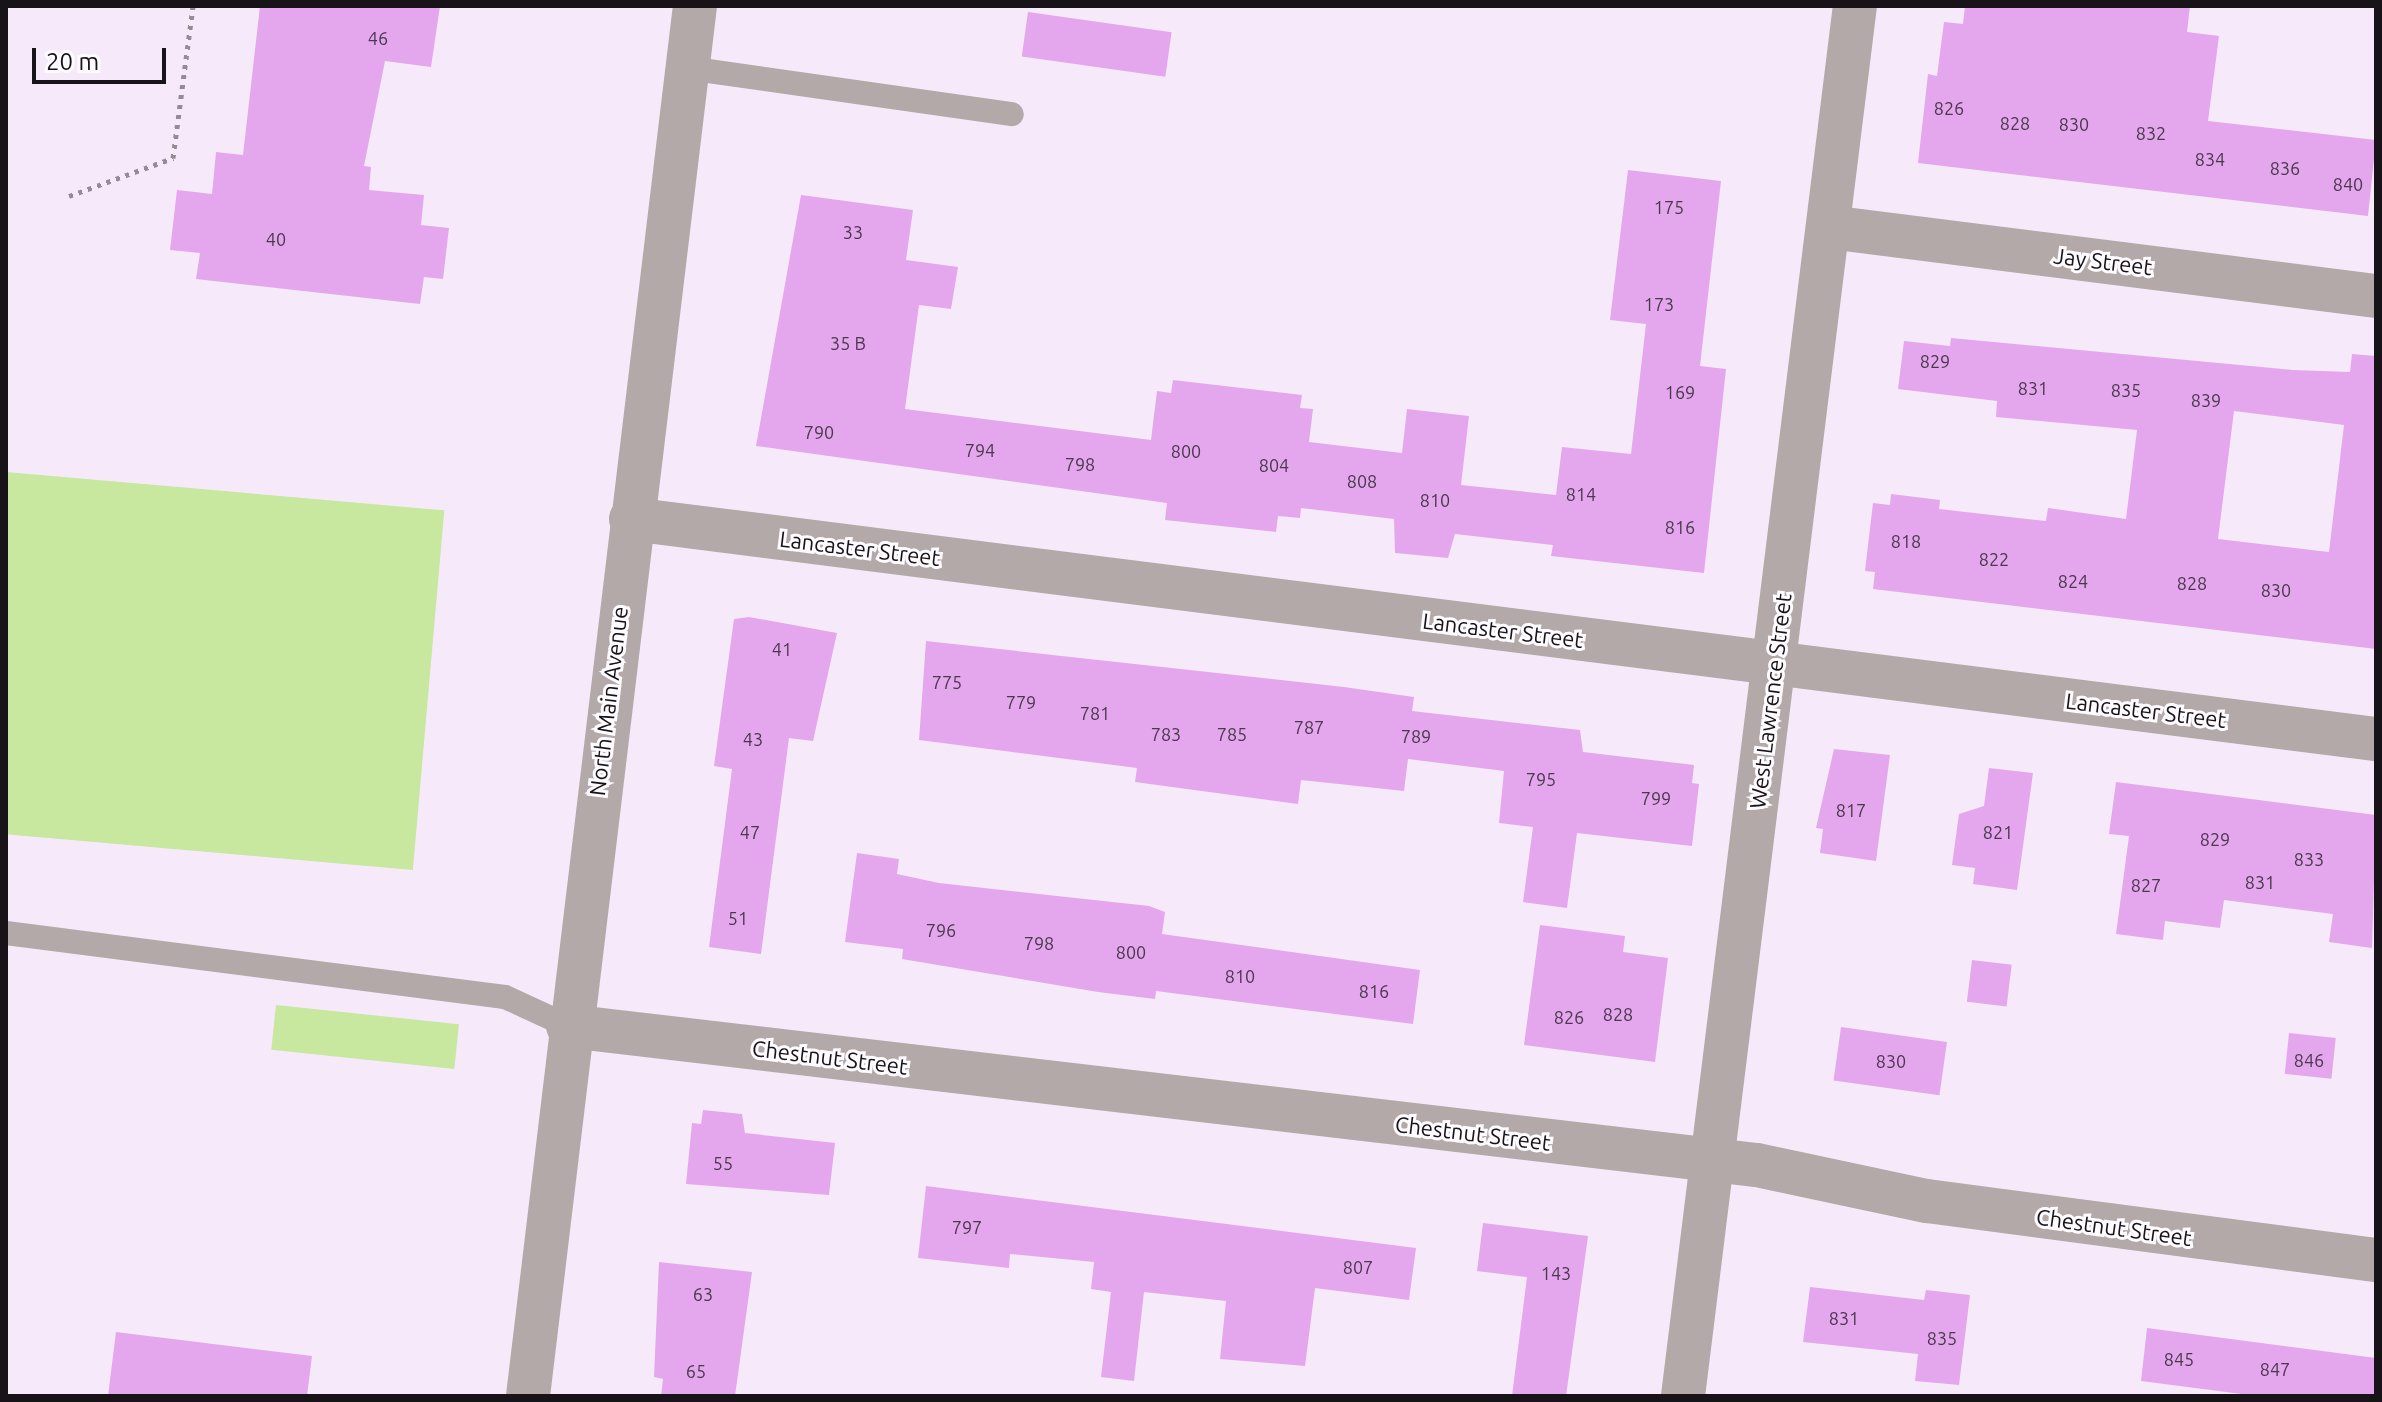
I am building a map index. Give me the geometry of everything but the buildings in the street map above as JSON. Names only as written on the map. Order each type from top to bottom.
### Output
[{"type":"street","name":"North Main Avenue","points":[[528,1396],[568,1026],[695,6]]},
{"type":"street","name":"West Lawrence Street","points":[[1683,1396],[1855,6]]},
{"type":"street","name":"Jay Street","points":[[1829,227],[2376,296]]},
{"type":"street","name":"Lancaster Street","points":[[631,519],[2376,739]]},
{"type":"street","name":"Chestnut Street","points":[[568,1026],[1711,1161],[1927,1201],[2376,1260]]},
{"type":"lane","points":[[687,68],[1012,114]]},
{"type":"lane","points":[[6,933],[505,997],[568,1026]]},
{"type":"path","points":[[69,196],[173,158],[193,6]]},
{"type":"green space","points":[[6,472],[444,510],[413,870],[6,834]]},
{"type":"green space","points":[[276,1005],[459,1024],[454,1069],[271,1050]]}]
